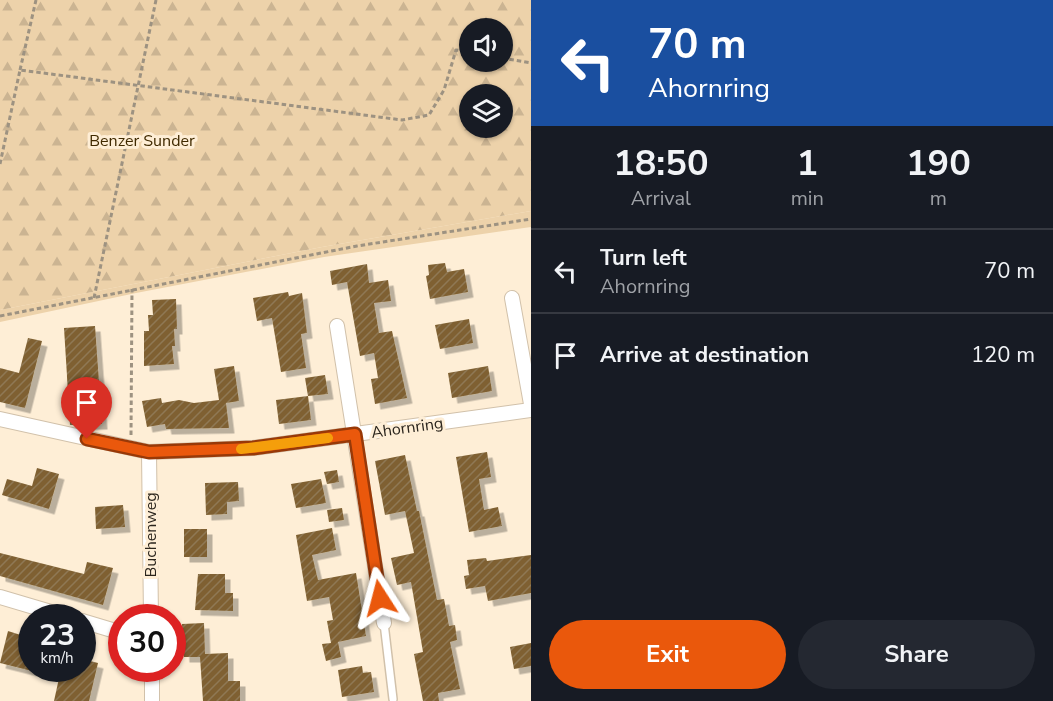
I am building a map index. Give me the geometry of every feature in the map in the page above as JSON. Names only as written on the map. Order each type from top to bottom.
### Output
[{"type":"street","points":[[512,298],[531,404]]},
{"type":"street","points":[[337,326],[384,623]]},
{"type":"street","name":"Ahornring","points":[[0,419],[149,452],[253,448],[531,410]]},
{"type":"street","name":"Buchenweg","points":[[149,452],[151,604]]},
{"type":"street","points":[[0,597],[24,604]]},
{"type":"street","points":[[152,682],[152,701]]},
{"type":"lane","points":[[384,623],[393,699]]},
{"type":"path","points":[[0,164],[36,0]]},
{"type":"path","points":[[94,298],[156,0]]},
{"type":"path","points":[[20,70],[402,120],[429,115],[444,90],[456,50],[459,50]]},
{"type":"path","points":[[513,60],[531,63]]},
{"type":"path","points":[[0,316],[357,246],[531,219]]},
{"type":"path","points":[[130,449],[132,289]]},
{"type":"green space","name":"Benzer Sunder","points":[[0,0],[531,0],[531,211],[322,247],[0,310]]},
{"type":"green space","points":[[531,211],[531,227],[324,257],[0,322],[0,310],[322,247]]},
{"type":"building","points":[[445,263],[447,272],[464,269],[468,292],[430,299],[426,276],[429,275],[428,265]]},
{"type":"building","points":[[367,264],[369,283],[388,280],[391,301],[374,303],[379,333],[392,331],[407,398],[375,404],[371,379],[378,378],[374,353],[360,356],[347,282],[332,285],[330,271]]},
{"type":"building","points":[[288,292],[289,296],[302,293],[307,333],[301,334],[306,368],[281,372],[272,318],[257,321],[253,298]]},
{"type":"building","points":[[176,299],[177,329],[174,329],[175,346],[172,346],[174,364],[144,366],[144,331],[149,331],[148,315],[153,315],[152,300]]},
{"type":"building","points":[[469,319],[473,343],[440,349],[435,325]]},
{"type":"building","points":[[95,326],[102,424],[70,425],[64,328]]},
{"type":"building","points":[[28,338],[42,341],[25,408],[0,402],[0,368],[19,373]]},
{"type":"building","points":[[234,366],[239,401],[226,403],[229,428],[166,429],[165,424],[147,427],[142,401],[161,398],[162,403],[179,400],[194,403],[219,400],[214,369]]},
{"type":"building","points":[[488,366],[492,391],[452,398],[448,373]]},
{"type":"building","points":[[325,375],[328,394],[308,396],[305,378]]},
{"type":"building","points":[[308,396],[311,420],[279,424],[276,400]]},
{"type":"building","points":[[487,452],[491,477],[479,479],[484,510],[498,507],[502,526],[469,532],[456,457]]},
{"type":"building","points":[[405,455],[437,600],[444,599],[449,626],[455,625],[457,640],[450,642],[460,689],[438,693],[439,701],[423,701],[414,654],[423,652],[411,582],[397,585],[391,558],[414,553],[405,511],[385,515],[375,461]]},
{"type":"building","points":[[37,468],[59,474],[49,509],[2,495],[7,479],[32,486]]},
{"type":"building","points":[[337,470],[339,482],[327,484],[324,472]]},
{"type":"building","points":[[321,479],[326,503],[296,508],[291,484]]},
{"type":"building","points":[[238,482],[239,501],[227,502],[227,514],[206,515],[205,483]]},
{"type":"building","points":[[123,505],[125,527],[96,529],[95,507]]},
{"type":"building","points":[[342,508],[344,520],[329,522],[327,510]]},
{"type":"building","points":[[332,528],[336,550],[312,555],[318,580],[356,573],[366,636],[338,642],[341,657],[326,661],[322,644],[331,643],[327,621],[333,620],[329,597],[307,601],[296,535]]},
{"type":"building","points":[[184,529],[207,529],[207,557],[184,557]]},
{"type":"building","points":[[0,553],[84,574],[87,562],[113,568],[103,605],[0,576]]},
{"type":"building","points":[[531,555],[531,593],[488,601],[485,586],[466,589],[464,576],[469,575],[467,560],[486,558],[487,561]]},
{"type":"building","points":[[198,574],[225,574],[225,593],[233,593],[233,611],[195,610]]},
{"type":"building","points":[[204,623],[205,654],[228,653],[228,681],[240,681],[240,701],[203,701],[200,657],[186,657],[186,624]]},
{"type":"building","points":[[8,631],[18,634],[18,668],[0,663]]},
{"type":"building","points":[[531,643],[531,666],[514,669],[510,647]]},
{"type":"building","points":[[362,666],[363,673],[371,672],[374,692],[342,697],[338,670]]},
{"type":"building","points":[[58,682],[94,682],[89,701],[54,701]]},
{"type":"slow traffic","points":[[241,449],[328,438]]},
{"type":"route","points":[[87,439],[149,452],[212,451],[253,448],[355,434],[380,598]]}]
